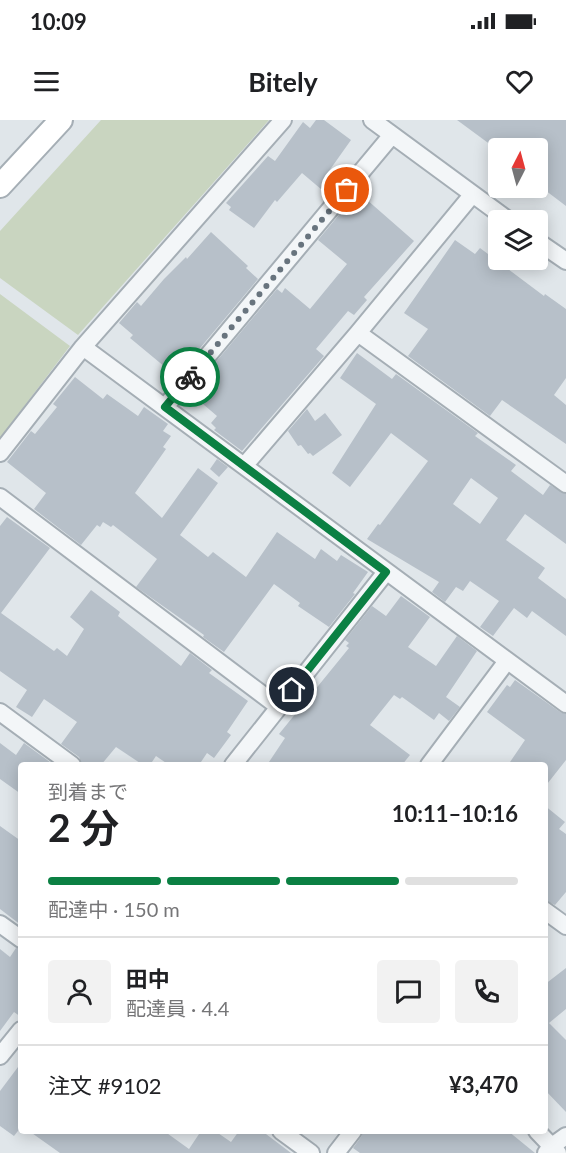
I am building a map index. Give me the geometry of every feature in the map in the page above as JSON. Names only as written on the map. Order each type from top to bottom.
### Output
[{"type":"street","points":[[0,186],[61,120]]},
{"type":"street","points":[[0,453],[83,347],[283,120]]},
{"type":"street","points":[[372,120],[494,210]]},
{"type":"street","points":[[165,407],[392,135]]},
{"type":"street","points":[[245,465],[472,195]]},
{"type":"street","points":[[548,249],[566,261]]},
{"type":"street","points":[[358,333],[566,484]]},
{"type":"street","points":[[83,347],[566,704]]},
{"type":"street","points":[[0,496],[279,707]]},
{"type":"street","points":[[235,762],[386,572]]},
{"type":"street","points":[[431,762],[507,661]]},
{"type":"street","points":[[0,712],[68,762]]},
{"type":"street","points":[[548,913],[566,927]]},
{"type":"street","points":[[0,924],[18,937]]},
{"type":"street","points":[[0,1056],[18,1034]]},
{"type":"street","points":[[285,1134],[311,1153]]},
{"type":"street","points":[[336,1153],[351,1134]]},
{"type":"street","points":[[539,1134],[552,1151],[566,1136]]},
{"type":"green space","points":[[101,120],[269,120],[78,335],[0,278],[0,231]]},
{"type":"green space","points":[[0,294],[70,346],[0,438]]},
{"type":"building","points":[[316,120],[324,120],[351,140],[329,171],[340,180],[328,195],[302,173],[277,202],[275,200],[254,228],[229,210],[231,207],[226,203],[268,156],[275,161],[303,122],[310,128]]},
{"type":"building","points":[[457,120],[566,120],[566,206],[548,192],[548,138],[488,138],[488,143]]},
{"type":"building","points":[[358,192],[414,241],[364,297],[367,300],[354,315],[348,311],[316,349],[324,356],[242,451],[214,430],[216,428],[211,423],[217,416],[190,393],[277,289],[282,293],[285,288],[310,309],[347,264],[318,240]]},
{"type":"building","points":[[211,232],[248,266],[246,268],[258,279],[174,379],[163,369],[165,367],[130,338],[133,335],[119,323],[137,302],[141,306],[164,279],[186,257],[187,259]]},
{"type":"building","points":[[455,240],[475,254],[480,248],[488,254],[488,270],[509,270],[566,309],[566,378],[554,395],[566,405],[566,444],[502,400],[490,416],[408,356],[428,329],[404,313]]},
{"type":"building","points":[[357,353],[392,379],[396,374],[478,433],[475,436],[516,465],[511,471],[543,495],[550,485],[566,494],[566,544],[525,514],[506,540],[545,568],[538,578],[566,599],[566,636],[532,611],[527,618],[514,608],[493,636],[480,627],[499,601],[470,581],[463,591],[456,587],[445,602],[432,592],[439,582],[367,539],[428,461],[391,433],[350,487],[332,473],[376,404],[340,378]],"holes":[[[471,478],[498,498],[480,524],[453,504]]]},
{"type":"building","points":[[75,377],[103,399],[107,394],[138,416],[144,407],[168,424],[163,431],[171,436],[163,447],[166,449],[135,493],[162,518],[198,468],[218,483],[180,535],[208,557],[213,552],[246,577],[277,532],[315,559],[321,549],[337,561],[341,555],[368,572],[353,593],[355,594],[329,627],[298,606],[300,603],[274,584],[224,652],[136,587],[157,559],[113,525],[111,527],[103,522],[100,527],[97,525],[81,545],[34,509],[46,493],[7,462],[31,431],[35,434],[57,407],[53,404]]},
{"type":"building","points":[[307,409],[315,421],[325,413],[342,435],[313,456],[308,454],[301,445],[298,446],[288,431]]},
{"type":"building","points":[[217,459],[228,467],[219,477],[210,469]]},
{"type":"building","points":[[7,517],[50,548],[1,613],[54,651],[57,648],[67,656],[84,629],[70,617],[91,590],[120,612],[118,616],[181,666],[190,653],[212,670],[209,673],[248,701],[227,732],[231,735],[214,758],[207,753],[201,762],[165,762],[156,756],[152,762],[138,762],[116,747],[104,762],[81,762],[79,757],[61,744],[77,722],[44,699],[32,717],[16,707],[27,690],[0,671],[0,526]]},
{"type":"building","points":[[401,596],[430,617],[408,647],[436,666],[457,636],[477,651],[446,697],[460,707],[449,721],[439,713],[434,720],[402,697],[400,699],[394,695],[370,725],[410,755],[404,762],[269,762],[285,738],[279,734],[349,648],[346,646],[349,643],[345,640],[372,606],[386,616]]},
{"type":"building","points":[[515,680],[566,714],[566,760],[548,783],[548,762],[510,762],[525,740],[487,712],[507,685],[510,687]]},
{"type":"building","points":[[0,743],[16,755],[24,743],[50,762],[18,762],[18,792],[0,779]]},
{"type":"building","points":[[548,808],[565,822],[559,829],[566,834],[566,892],[555,905],[548,902]]},
{"type":"building","points":[[0,826],[18,839],[18,923],[0,909]]},
{"type":"building","points":[[18,948],[18,1015],[14,1012],[0,1031],[0,949],[10,957]]},
{"type":"building","points":[[566,968],[566,1009],[549,1023],[566,1040],[566,1112],[548,1093],[548,982]]},
{"type":"building","points":[[18,1067],[18,1131],[14,1136],[0,1126],[0,1091]]},
{"type":"building","points":[[33,1134],[168,1134],[189,1149],[199,1134],[219,1134],[231,1142],[237,1134],[266,1134],[291,1153],[60,1153]]},
{"type":"building","points":[[362,1134],[512,1134],[535,1153],[360,1153],[353,1148]]},
{"type":"way so far","points":[[190,377],[347,190]]},
{"type":"route","points":[[190,377],[165,407],[386,572],[292,690]]}]
